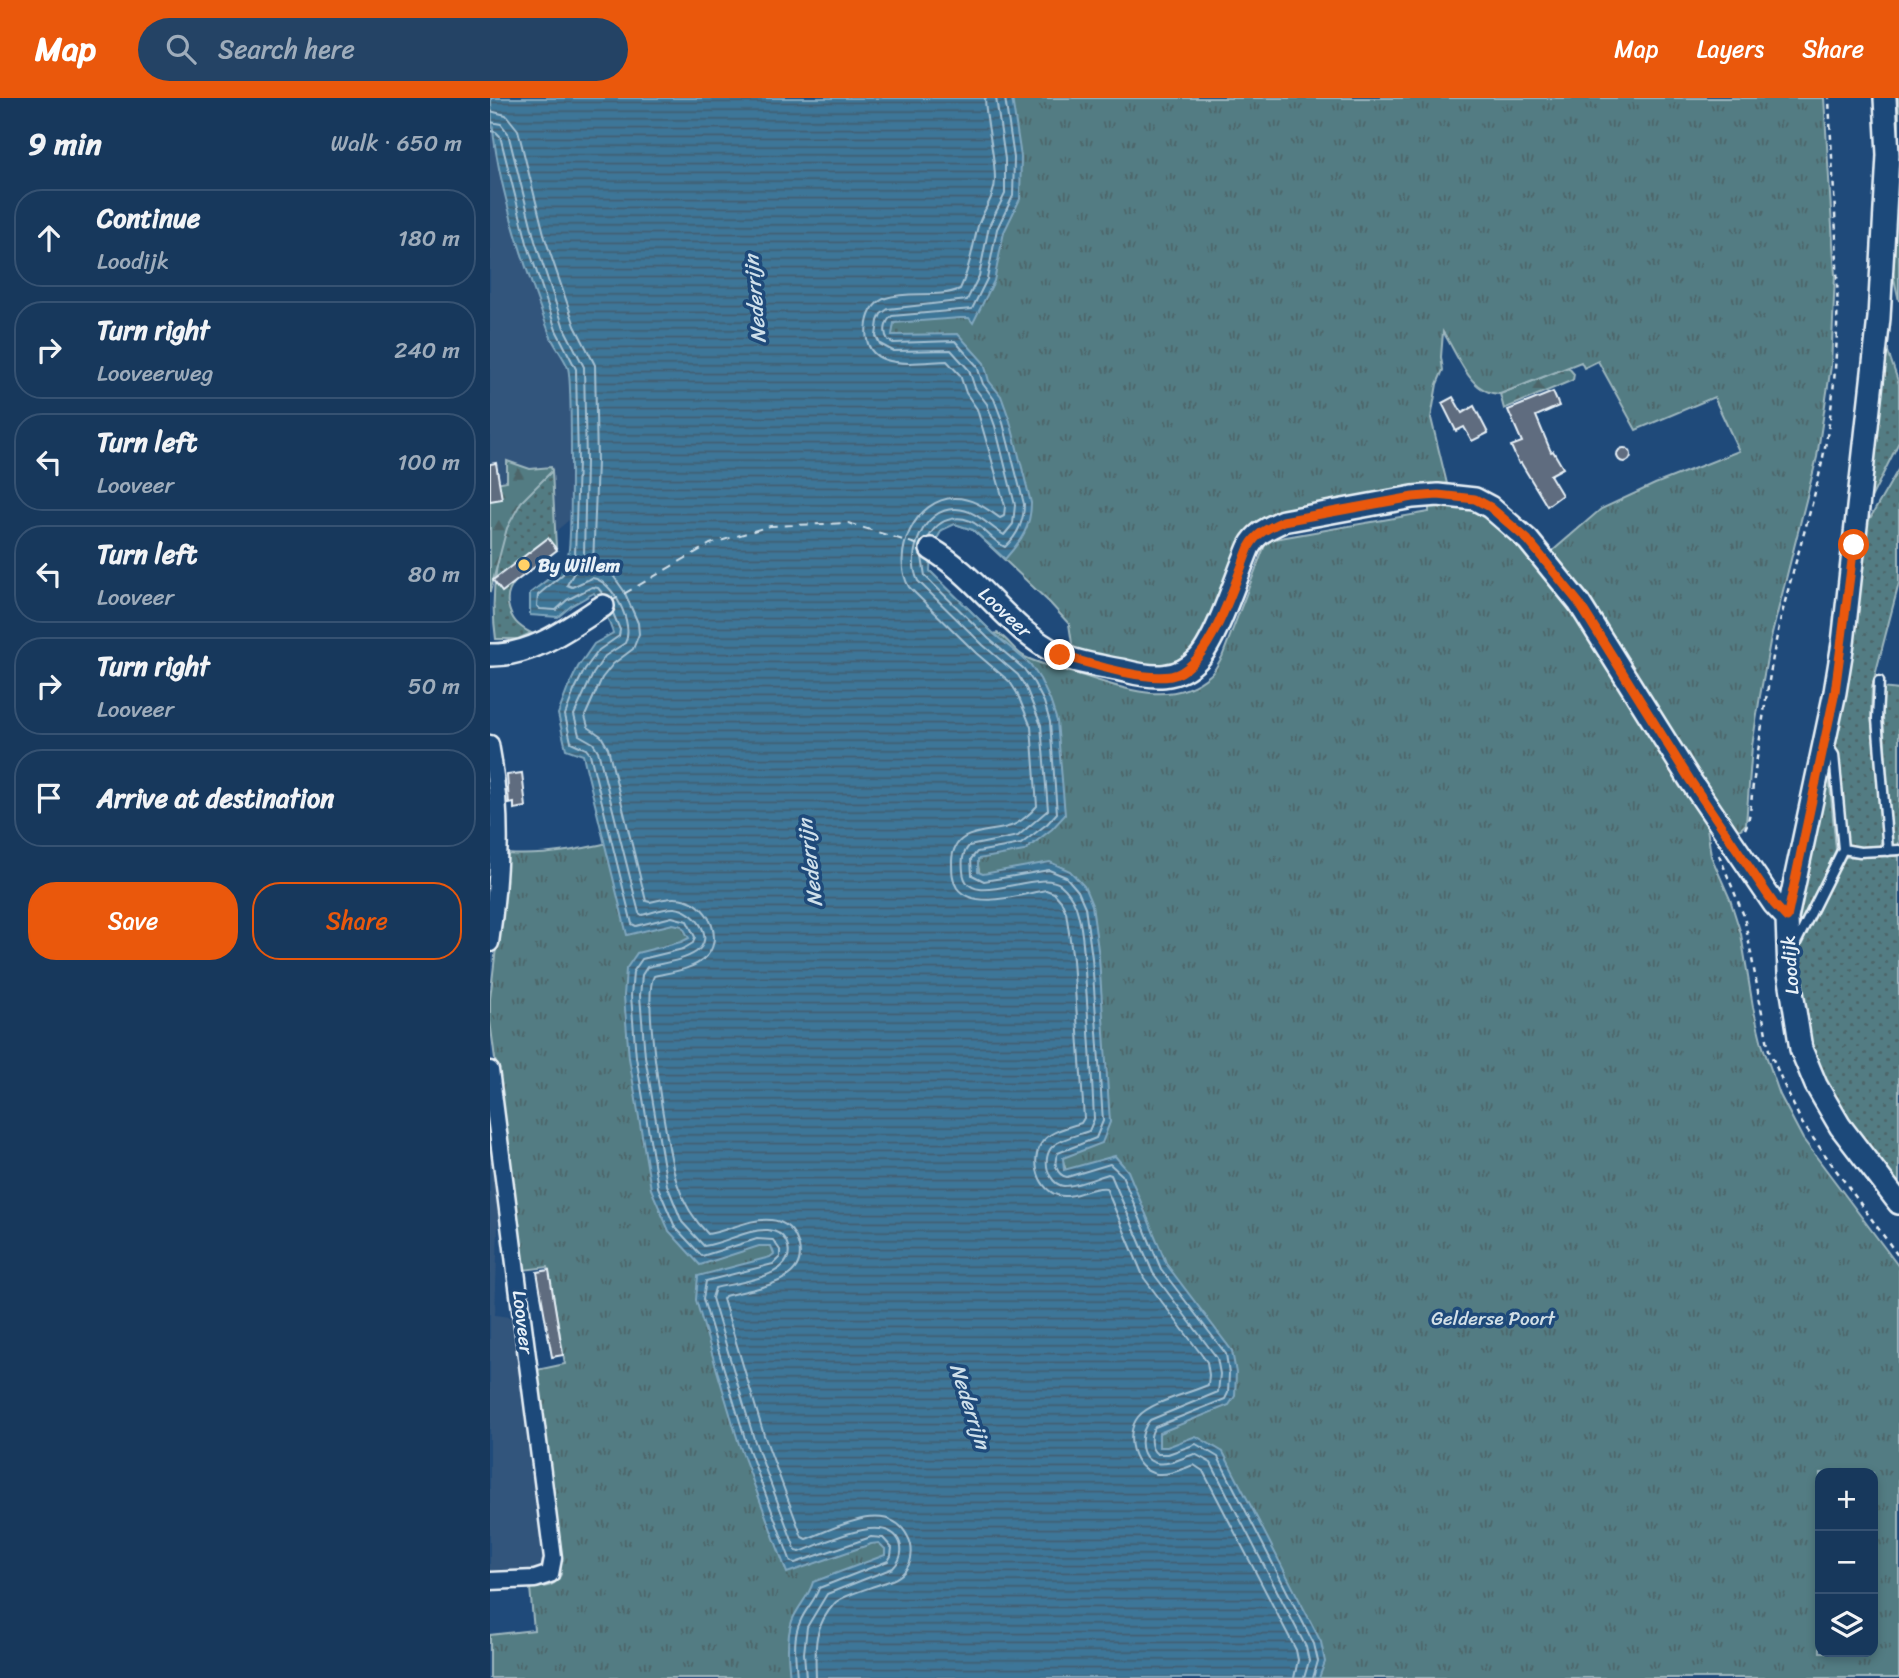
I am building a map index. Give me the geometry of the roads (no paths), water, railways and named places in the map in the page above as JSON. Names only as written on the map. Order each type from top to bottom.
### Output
[{"type":"street","name":"Loodijk","points":[[1885,98],[1888,155],[1884,243],[1844,631],[1835,692],[1787,918],[1788,959],[1801,1049],[1816,1085],[1840,1126],[1899,1203]]},
{"type":"street","name":"Looveer","points":[[931,549],[950,560],[1018,627],[1060,655],[1141,676],[1173,676],[1192,665],[1207,647],[1249,547],[1254,538],[1264,530],[1283,521],[1413,497],[1456,495],[1475,499],[1490,507],[1528,540],[1579,603],[1683,768],[1774,904],[1787,918]]},
{"type":"street","points":[[490,655],[521,652],[565,631],[603,606]]},
{"type":"street","points":[[490,744],[500,834],[498,890],[490,943]]},
{"type":"street","name":"Looveer","points":[[490,1070],[553,1558],[550,1574],[535,1579],[490,1581]]},
{"type":"lane","points":[[1879,681],[1877,719],[1888,851]]},
{"type":"lane","points":[[1788,959],[1843,849],[1834,754],[1824,741]]},
{"type":"lane","points":[[1843,849],[1860,852],[1899,850]]},
{"type":"water","name":"Nederrijn","points":[[491,98],[1012,98],[1021,157],[1020,199],[1004,232],[994,281],[973,323],[969,318],[960,318],[894,323],[892,335],[958,334],[984,363],[989,381],[1001,396],[1010,421],[1031,503],[1024,533],[1005,559],[973,530],[955,524],[942,530],[931,549],[930,571],[994,634],[1030,664],[1050,700],[1057,721],[1065,815],[1024,851],[978,859],[978,872],[983,874],[1050,862],[1070,871],[1084,886],[1092,905],[1099,957],[1110,1122],[1102,1143],[1063,1158],[1064,1170],[1115,1156],[1128,1171],[1167,1265],[1232,1351],[1236,1373],[1235,1396],[1229,1405],[1159,1433],[1159,1447],[1167,1447],[1196,1436],[1223,1452],[1321,1642],[1325,1662],[1319,1678],[790,1678],[790,1628],[813,1582],[885,1555],[885,1549],[879,1543],[871,1544],[787,1573],[739,1444],[696,1300],[698,1276],[774,1254],[771,1246],[759,1246],[700,1265],[669,1231],[651,1189],[629,1058],[624,996],[626,969],[637,953],[689,938],[682,926],[673,924],[627,935],[583,755],[566,749],[558,714],[578,667],[594,644],[613,633],[603,606],[594,593],[558,617],[530,615],[530,593],[557,571],[568,555],[571,494],[569,379],[568,368],[540,309],[511,218],[497,156]]},
{"type":"place","name":"By Willem","points":[[524,565]]},
{"type":"park label","name":"Gelderse Poort","points":[[1493,1318]]}]
